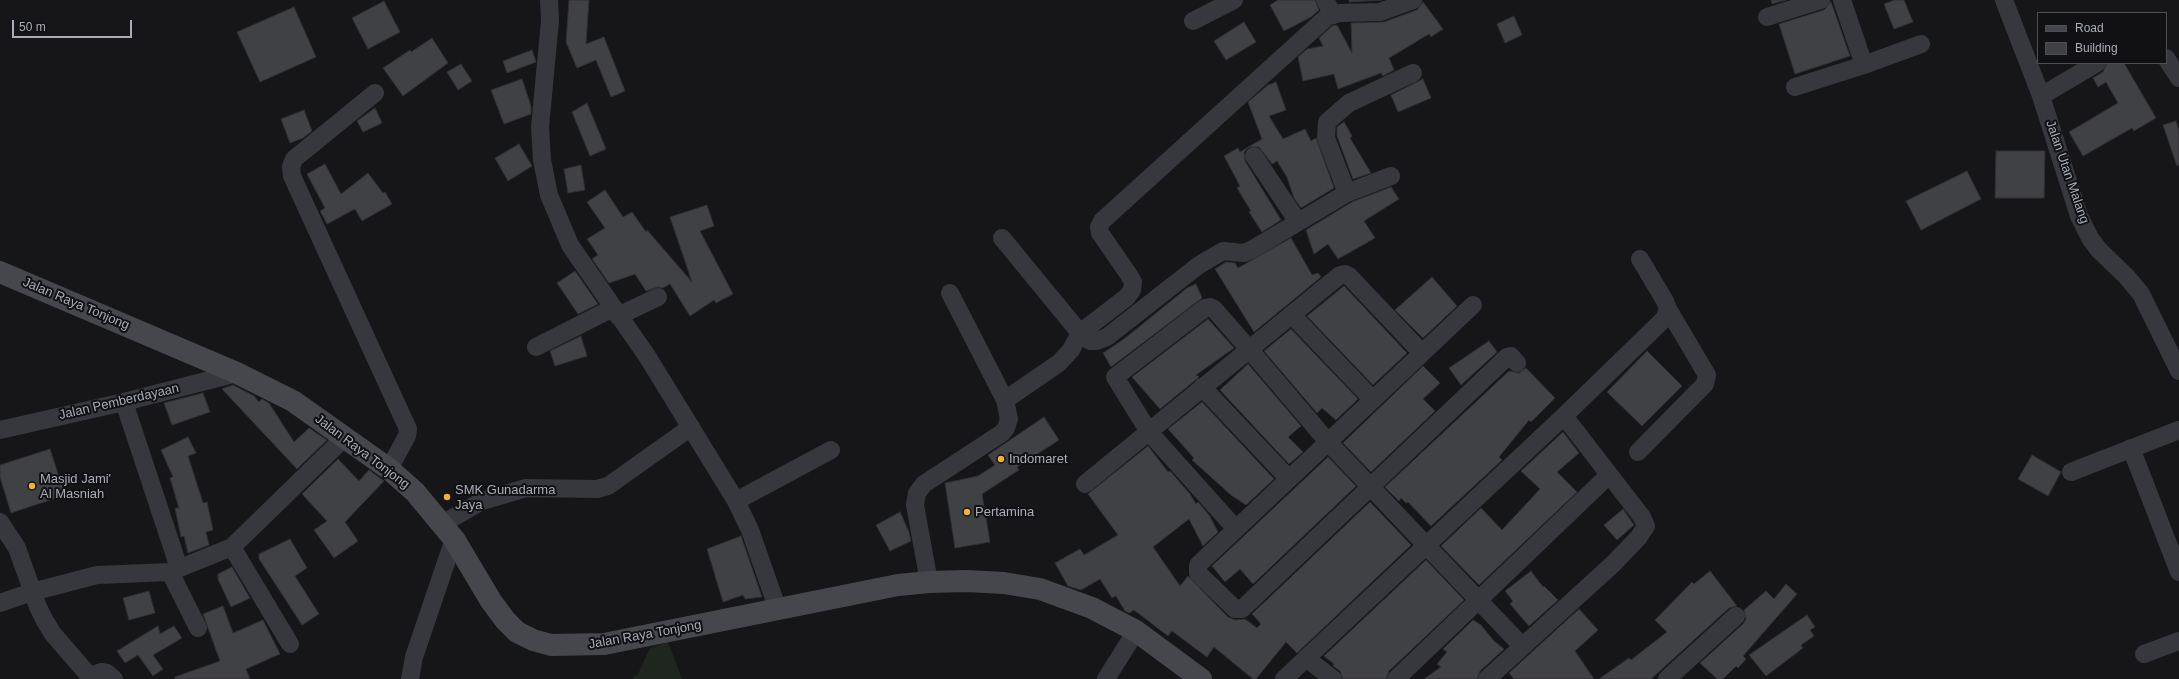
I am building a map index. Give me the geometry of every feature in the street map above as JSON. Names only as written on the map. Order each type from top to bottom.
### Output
[{"type":"main road","name":"Jalan Raya Tonjong","points":[[0,272],[236,373],[293,401],[389,469],[415,492],[448,531],[491,601],[505,620],[517,632],[533,640],[551,645],[604,644],[898,585],[929,582],[998,583],[1040,589],[1092,608],[1136,632],[1201,679]]},
{"type":"street","points":[[549,0],[550,21],[540,127],[542,160],[549,195],[570,245],[615,312],[647,356],[736,501],[750,530],[778,610]]},
{"type":"street","points":[[1193,21],[1234,0]]},
{"type":"street","points":[[1005,400],[1059,363],[1071,350],[1080,333],[1127,297],[1132,290],[1133,282],[1100,233],[1099,227],[1102,220],[1321,22],[1329,7],[1380,12],[1413,0]]},
{"type":"street","points":[[1767,17],[1821,0]]},
{"type":"street","points":[[1842,0],[1864,65]]},
{"type":"street","name":"Jalan Utan Malang","points":[[2004,0],[2041,96],[2071,194],[2085,227],[2099,250],[2142,294],[2179,371]]},
{"type":"street","points":[[1795,87],[1864,65],[1921,44]]},
{"type":"street","points":[[2167,60],[2179,78]]},
{"type":"street","points":[[2041,96],[2095,64]]},
{"type":"street","points":[[1347,193],[1326,138],[1327,122],[1349,103],[1413,74]]},
{"type":"street","points":[[375,93],[294,159],[290,167],[292,176],[408,429],[407,436],[389,469]]},
{"type":"street","points":[[1254,156],[1298,222]]},
{"type":"street","points":[[1002,238],[1080,333],[1090,341],[1097,341],[1107,337],[1199,265],[1223,251],[1244,253],[1253,249],[1347,193],[1391,176]]},
{"type":"street","points":[[1638,452],[1704,384],[1707,375],[1640,259]]},
{"type":"street","points":[[1084,484],[1249,349],[1345,274],[1349,276],[1422,353]]},
{"type":"street","points":[[929,582],[915,504],[917,493],[924,484],[1002,433],[1009,419],[1005,400],[950,293]]},
{"type":"street","points":[[536,347],[615,312],[658,297]]},
{"type":"street","points":[[1473,305],[1198,565],[1198,573],[1235,610],[1238,610],[1506,357],[1511,356],[1517,363]]},
{"type":"street","points":[[1236,528],[1149,432],[1116,381],[1117,374],[1205,308],[1210,307],[1214,309],[1249,349],[1328,442],[1522,646]]},
{"type":"street","points":[[1284,679],[1564,416],[1664,319],[1668,309]]},
{"type":"street","points":[[1292,315],[1373,400]]},
{"type":"street","name":"Jalan Pemberdayaan","points":[[0,430],[124,402],[236,373]]},
{"type":"street","points":[[1202,387],[1289,479]]},
{"type":"street","points":[[124,402],[174,570],[198,628]]},
{"type":"street","points":[[1487,679],[1613,564],[1639,537],[1646,526],[1642,517],[1564,416]]},
{"type":"street","points":[[410,679],[414,657],[448,531],[482,501],[526,488],[596,489],[608,486],[690,427]]},
{"type":"street","points":[[2071,472],[2179,430]]},
{"type":"street","points":[[0,603],[32,592],[97,575],[174,570],[232,547],[344,438]]},
{"type":"street","points":[[2131,448],[2179,572]]},
{"type":"street","points":[[736,501],[831,450]]},
{"type":"street","points":[[1396,679],[1609,475]]},
{"type":"street","points":[[0,522],[17,548],[38,607],[53,634],[91,678],[101,672],[107,673],[114,679]]},
{"type":"street","points":[[232,547],[290,644]]},
{"type":"street","points":[[1667,679],[1736,616]]},
{"type":"street","points":[[1106,679],[1136,632]]},
{"type":"street","points":[[2144,654],[2179,641]]},
{"type":"street","points":[[1306,658],[1333,679]]},
{"type":"shaded area","points":[[668,642],[682,679],[631,679],[638,674],[650,648]]},
{"type":"building","points":[[569,0],[589,0],[586,44],[604,37],[625,91],[611,97],[596,60],[577,68],[566,42]]},
{"type":"building","points":[[1278,0],[1315,0],[1319,10],[1311,17],[1284,31],[1270,5]]},
{"type":"building","points":[[1349,0],[1382,0],[1349,2]]},
{"type":"building","points":[[1771,0],[1786,0],[1772,4]]},
{"type":"building","points":[[1895,0],[1904,0],[1913,22],[1894,29],[1884,4]]},
{"type":"building","points":[[384,1],[400,32],[368,49],[352,18]]},
{"type":"building","points":[[1423,2],[1443,29],[1431,37],[1429,34],[1389,58],[1394,70],[1383,76],[1381,73],[1338,89],[1334,74],[1303,81],[1298,57],[1307,49],[1323,46],[1319,38],[1332,26],[1337,25],[1352,53],[1351,23],[1384,22],[1417,10]]},
{"type":"building","points":[[1831,2],[1850,56],[1795,74],[1779,24],[1824,10]]},
{"type":"building","points":[[294,7],[316,57],[260,82],[237,32]]},
{"type":"building","points":[[1514,16],[1522,35],[1505,43],[1497,24]]},
{"type":"building","points":[[1244,22],[1256,42],[1226,60],[1214,41]]},
{"type":"building","points":[[432,38],[448,63],[403,96],[383,68],[410,50],[411,52]]},
{"type":"building","points":[[532,50],[536,62],[507,73],[503,61]]},
{"type":"building","points":[[461,64],[472,81],[458,90],[447,72]]},
{"type":"building","points":[[2107,64],[2125,64],[2156,118],[2134,131],[2132,128],[2083,156],[2069,132],[2118,103],[2106,82],[2098,87],[2093,78],[2103,72]]},
{"type":"building","points":[[522,79],[531,106],[531,114],[504,124],[491,90]]},
{"type":"building","points":[[1423,79],[1431,98],[1398,112],[1391,95]]},
{"type":"building","points":[[1276,82],[1286,110],[1269,116],[1283,139],[1305,129],[1311,141],[1316,138],[1334,188],[1301,208],[1294,198],[1287,177],[1277,161],[1272,164],[1259,147],[1249,147],[1244,152],[1245,161],[1281,220],[1262,232],[1249,212],[1251,211],[1237,188],[1240,186],[1224,156],[1238,148],[1240,152],[1262,139],[1248,102],[1268,85]]},
{"type":"building","points":[[587,103],[606,149],[590,156],[572,112]]},
{"type":"building","points":[[375,108],[382,123],[363,132],[357,121]]},
{"type":"building","points":[[304,110],[312,131],[303,138],[290,143],[281,119]]},
{"type":"building","points":[[2176,121],[2179,131],[2179,165],[2177,166],[2163,125]]},
{"type":"building","points":[[1344,122],[1352,136],[1350,138],[1371,173],[1353,179],[1337,136],[1337,127]]},
{"type":"building","points":[[519,144],[532,166],[508,181],[495,158]]},
{"type":"building","points":[[1996,151],[2045,151],[2044,198],[1995,198]]},
{"type":"building","points":[[325,164],[341,194],[368,173],[383,193],[385,192],[392,204],[362,221],[355,209],[327,224],[320,211],[325,208],[307,174]]},
{"type":"building","points":[[581,165],[585,190],[568,193],[564,169]]},
{"type":"building","points":[[1967,171],[1981,199],[1921,230],[1906,201]]},
{"type":"building","points":[[1391,187],[1399,199],[1364,221],[1375,238],[1338,259],[1328,244],[1314,254],[1306,230],[1352,202]]},
{"type":"building","points":[[605,190],[623,217],[632,212],[646,232],[647,230],[692,282],[670,217],[707,205],[714,226],[700,231],[733,294],[716,303],[714,300],[690,316],[670,284],[663,288],[658,287],[646,291],[635,274],[609,283],[592,259],[598,255],[587,239],[605,228],[587,202]]},
{"type":"building","points":[[1291,238],[1312,275],[1318,273],[1321,277],[1254,332],[1215,269],[1226,262],[1235,263],[1238,268]]},
{"type":"building","points":[[575,271],[598,304],[578,314],[557,283]]},
{"type":"building","points":[[1432,277],[1457,306],[1423,338],[1395,310]]},
{"type":"building","points":[[1196,284],[1202,298],[1111,367],[1103,353],[1124,339],[1187,288]]},
{"type":"building","points":[[1344,286],[1407,353],[1373,385],[1307,316]]},
{"type":"building","points":[[1208,319],[1234,348],[1196,375],[1199,377],[1160,409],[1132,377]]},
{"type":"building","points":[[1291,329],[1358,399],[1336,420],[1322,408],[1317,413],[1264,351]]},
{"type":"building","points":[[581,336],[587,356],[555,366],[550,351]]},
{"type":"building","points":[[1489,341],[1497,352],[1461,385],[1449,368]]},
{"type":"building","points":[[1647,351],[1682,386],[1642,426],[1607,392]]},
{"type":"building","points":[[1248,364],[1301,426],[1288,437],[1303,452],[1289,464],[1220,390]]},
{"type":"building","points":[[1423,366],[1440,383],[1423,399],[1435,411],[1371,472],[1343,443]]},
{"type":"building","points":[[1526,368],[1555,398],[1531,422],[1529,420],[1499,457],[1502,460],[1431,526],[1408,502],[1406,503],[1401,498],[1399,501],[1385,487],[1509,371],[1519,373]]},
{"type":"building","points":[[233,385],[254,396],[259,402],[262,399],[269,403],[294,442],[309,428],[327,440],[297,469],[222,389]]},
{"type":"building","points":[[203,393],[210,412],[172,425],[164,403]]},
{"type":"building","points":[[1202,402],[1274,479],[1246,505],[1231,495],[1192,460],[1194,458],[1168,429]]},
{"type":"building","points":[[1044,417],[1059,440],[1017,467],[1019,470],[982,494],[990,542],[955,548],[945,483],[978,476],[995,465],[988,455]]},
{"type":"building","points":[[1563,432],[1579,453],[1557,472],[1577,492],[1479,585],[1441,546],[1481,508],[1502,530],[1540,489],[1521,471]]},
{"type":"building","points":[[188,437],[196,453],[188,456],[203,503],[207,502],[213,530],[206,532],[209,545],[188,553],[184,536],[181,537],[175,508],[179,508],[170,478],[173,477],[161,450]]},
{"type":"building","points":[[1148,446],[1168,472],[1170,471],[1190,494],[1196,504],[1198,502],[1209,515],[1218,532],[1203,546],[1189,519],[1153,547],[1180,586],[1188,576],[1228,617],[1235,620],[1245,619],[1257,628],[1261,624],[1252,614],[1370,502],[1411,545],[1297,653],[1286,642],[1256,679],[1253,679],[1214,647],[1207,657],[1172,631],[1168,636],[1134,610],[1129,613],[1125,611],[1116,596],[1112,598],[1100,579],[1081,590],[1068,586],[1055,563],[1080,549],[1084,555],[1118,535],[1088,494]]},
{"type":"building","name":"Masjid Jami' Al Masniah","points":[[50,449],[65,495],[11,513],[0,477],[0,465]]},
{"type":"building","points":[[2032,455],[2061,472],[2048,496],[2018,479]]},
{"type":"building","points":[[1328,457],[1356,486],[1253,584],[1240,569],[1225,582],[1212,566]]},
{"type":"building","points":[[338,459],[359,481],[369,470],[384,481],[345,522],[358,541],[334,558],[314,530],[327,521],[302,494]]},
{"type":"building","points":[[1623,509],[1634,525],[1617,540],[1604,525]]},
{"type":"building","points":[[900,512],[909,532],[911,541],[890,551],[876,525]]},
{"type":"building","points":[[741,536],[762,597],[745,599],[743,595],[723,602],[707,549]]},
{"type":"building","points":[[290,539],[307,568],[295,576],[319,614],[302,625],[259,559],[259,554]]},
{"type":"building","points":[[1426,560],[1464,600],[1389,671],[1386,679],[1343,679],[1340,671],[1324,656]]},
{"type":"building","points":[[232,567],[250,598],[231,607],[218,579],[218,574]]},
{"type":"building","points":[[1531,571],[1543,587],[1544,586],[1558,600],[1529,626],[1510,604],[1513,601],[1505,591]]},
{"type":"building","points":[[1710,571],[1737,606],[1729,608],[1651,679],[1599,679],[1629,658],[1631,660],[1667,632],[1655,620],[1692,582],[1694,584]]},
{"type":"building","points":[[1786,584],[1797,594],[1743,656],[1746,659],[1738,668],[1736,666],[1723,679],[1717,679],[1700,663],[1743,624],[1746,619],[1744,610],[1766,591],[1774,599]]},
{"type":"building","points":[[149,591],[155,613],[129,620],[123,598]]},
{"type":"building","points":[[223,606],[233,633],[263,620],[280,654],[246,669],[250,679],[175,679],[175,677],[220,661],[203,614]]},
{"type":"building","points":[[1579,609],[1598,630],[1575,651],[1594,679],[1514,679],[1509,673]]},
{"type":"building","points":[[1807,615],[1815,627],[1810,630],[1814,636],[1801,645],[1803,648],[1766,676],[1749,655]]},
{"type":"building","points":[[1473,620],[1481,625],[1494,641],[1504,649],[1480,671],[1477,679],[1424,679],[1441,667],[1437,664],[1447,652],[1443,649]]},
{"type":"building","points":[[158,626],[160,634],[174,626],[182,638],[153,655],[163,669],[153,676],[138,655],[125,663],[117,651]]},
{"type":"place","name":"Indomaret","points":[[1001,459]]},
{"type":"place","name":"Masjid Jami' Al Masniah","points":[[32,486]]},
{"type":"place","name":"SMK Gunadarma Jaya","points":[[447,497]]},
{"type":"place","name":"Pertamina","points":[[967,512]]}]
